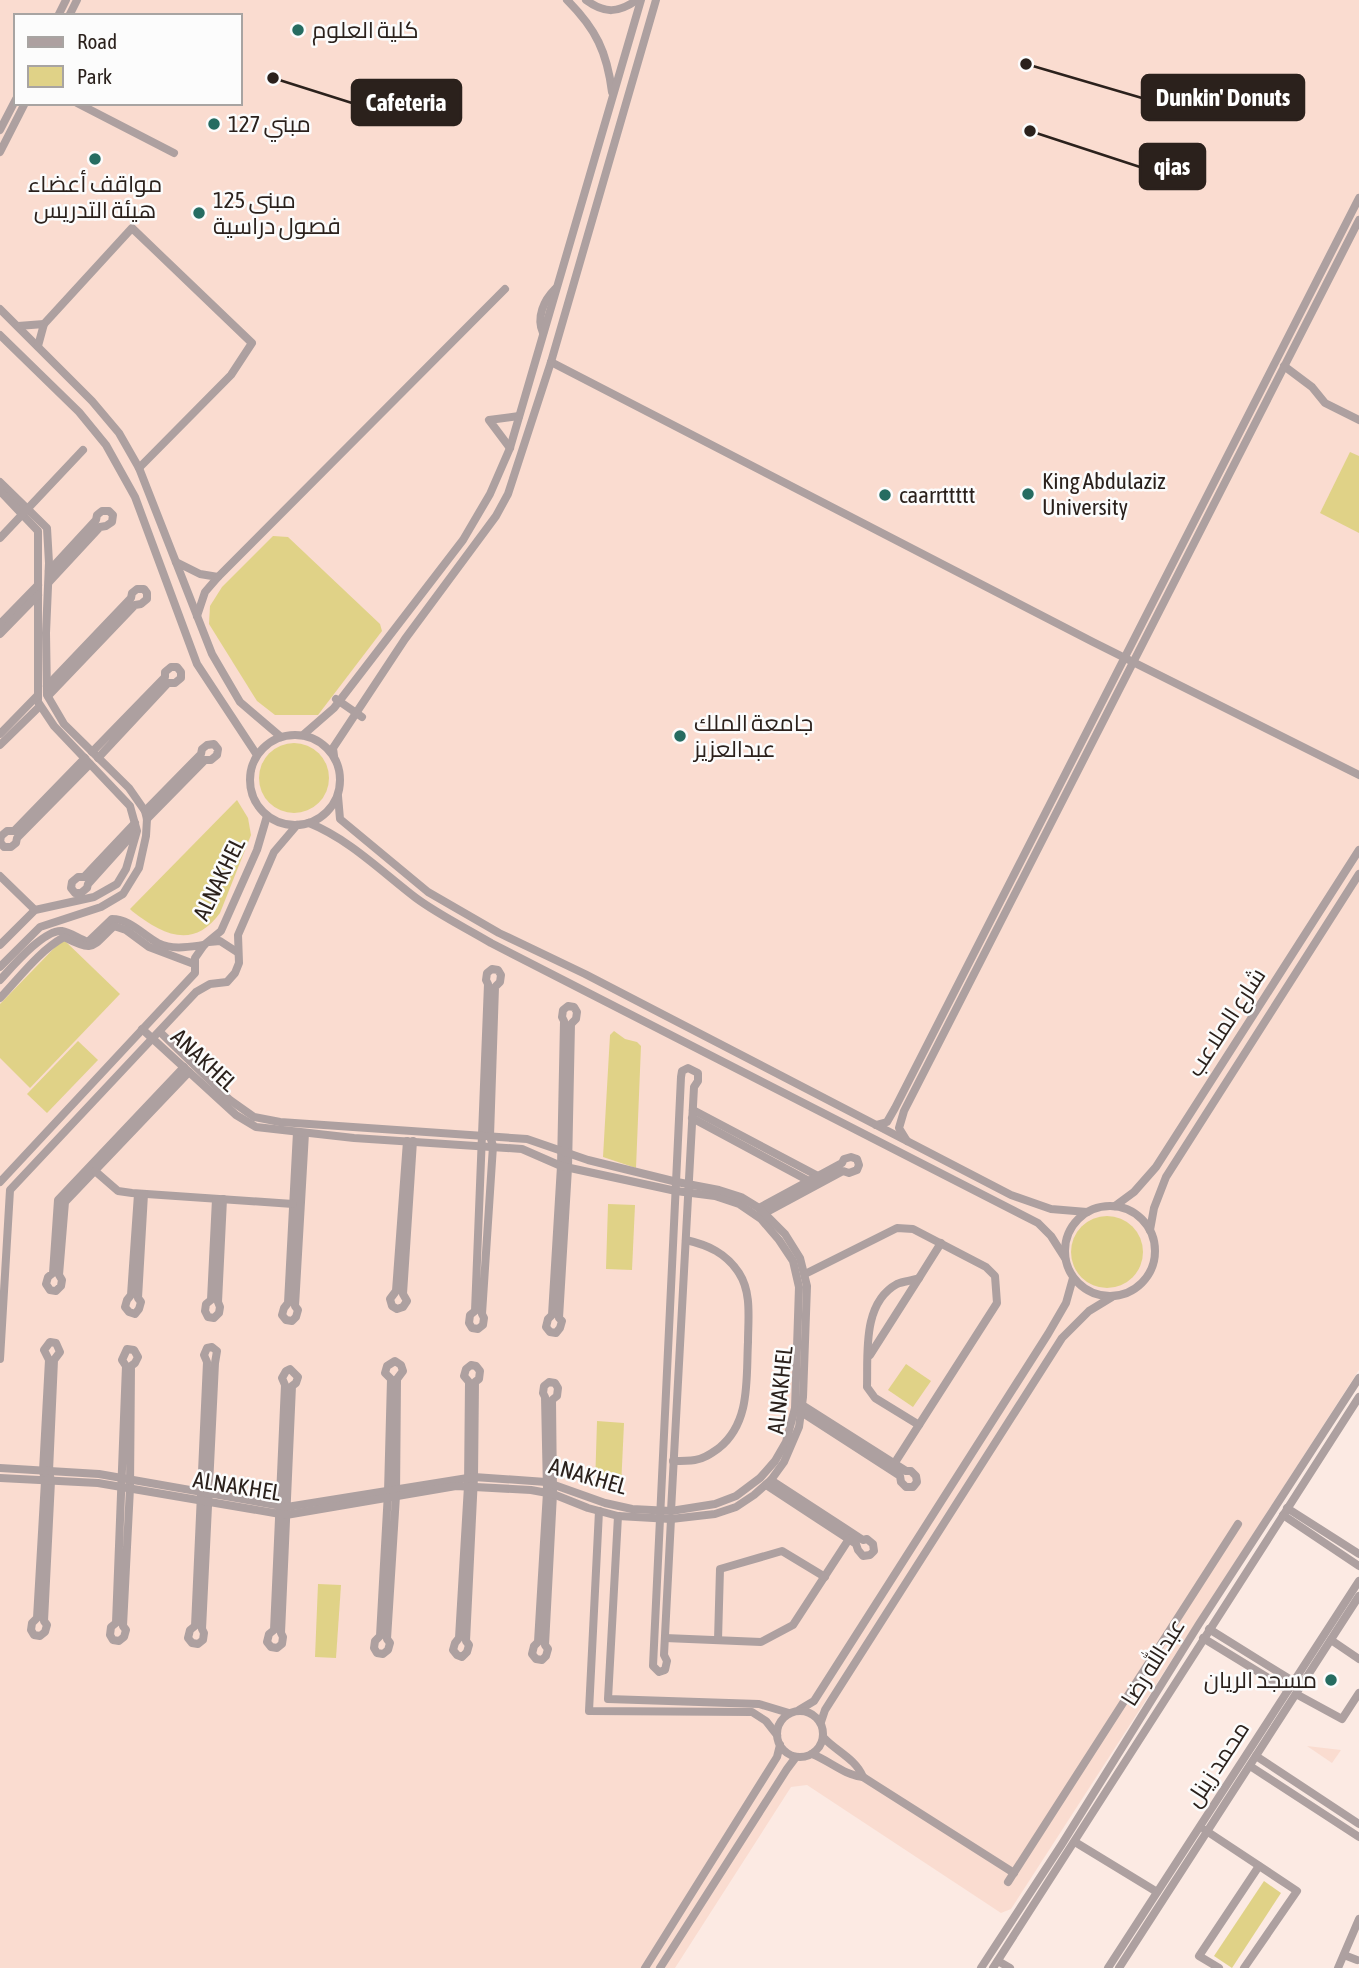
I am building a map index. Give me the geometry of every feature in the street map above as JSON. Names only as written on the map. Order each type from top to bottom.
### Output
[{"type":"street","points":[[567,0],[597,35],[608,65],[612,99]]},
{"type":"street","points":[[586,0],[596,8],[610,12],[624,9],[639,0]]},
{"type":"street","points":[[303,735],[337,700],[463,540],[490,494],[510,448],[639,0]]},
{"type":"street","points":[[656,0],[551,362],[508,494],[496,516],[405,639],[359,715],[333,748],[341,775],[338,796],[340,819],[428,892],[499,933],[585,974],[1011,1195],[1051,1209],[1087,1212]]},
{"type":"street","points":[[0,130],[14,103]]},
{"type":"street","points":[[0,152],[24,105]]},
{"type":"street","points":[[81,105],[174,153]]},
{"type":"street","points":[[907,1141],[898,1128],[904,1111],[1359,198]]},
{"type":"street","points":[[876,1125],[887,1122],[895,1108],[1359,220]]},
{"type":"street","points":[[38,346],[44,324],[132,228],[252,343],[231,375],[139,468]]},
{"type":"street","points":[[1323,270],[1332,272]]},
{"type":"street","points":[[197,616],[205,592],[218,577],[505,289]]},
{"type":"street","points":[[0,309],[92,401],[119,433],[139,468],[212,654],[240,702],[281,737]]},
{"type":"street","points":[[18,326],[44,324]]},
{"type":"street","points":[[0,335],[79,412],[106,445],[135,497],[197,664],[257,755]]},
{"type":"street","points":[[551,362],[1359,775]]},
{"type":"street","points":[[1284,366],[1312,387],[1325,402],[1359,420]]},
{"type":"street","points":[[510,448],[489,420],[519,416]]},
{"type":"street","points":[[0,538],[83,450]]},
{"type":"street","points":[[0,482],[26,511],[38,531],[37,696],[40,706],[54,726],[130,806],[136,827],[126,869],[117,884],[94,897],[35,910],[0,945]]},
{"type":"street","points":[[0,491],[47,528],[48,696],[64,724],[129,788],[146,815],[146,836],[139,868],[122,894],[101,907],[40,927],[0,967]]},
{"type":"street","points":[[48,582],[100,527],[112,522],[113,515],[109,511],[102,511],[97,515],[96,520],[49,571]]},
{"type":"street","points":[[176,562],[200,574],[218,577]]},
{"type":"street","points":[[0,624],[38,585]]},
{"type":"street","points":[[47,686],[131,598],[132,593],[137,589],[144,589],[147,599],[135,605],[48,696]]},
{"type":"street","points":[[0,634],[38,595]]},
{"type":"street","points":[[171,667],[177,667],[181,678],[175,683],[168,683],[95,755],[165,677],[165,672],[171,667]]},
{"type":"street","points":[[0,734],[37,696]]},
{"type":"street","points":[[337,700],[359,715]]},
{"type":"street","points":[[0,746],[40,706]]},
{"type":"street","points":[[334,756],[326,746],[303,735],[281,737],[272,741],[257,755],[250,777],[250,788],[254,799],[267,816],[281,823],[297,825],[309,823],[326,813],[338,796]]},
{"type":"street","points":[[214,744],[218,749],[217,755],[205,761],[146,815],[201,754],[202,749],[214,744]]},
{"type":"street","points":[[87,761],[17,838],[16,843],[11,847],[4,847],[1,836],[7,831],[13,831],[87,761]]},
{"type":"street","name":"ALNAKHEL","points":[[0,1182],[180,990],[195,968],[205,944],[221,931],[257,850],[267,816]]},
{"type":"street","points":[[309,823],[324,829],[363,856],[419,900],[491,943],[1038,1223],[1051,1236],[1065,1258],[1073,1278],[1090,1292],[1112,1297]]},
{"type":"street","points":[[0,1359],[10,1190],[196,992],[210,984],[227,982],[235,973],[239,963],[238,935],[274,852],[297,825]]},
{"type":"street","points":[[136,827],[87,888],[82,893],[75,893],[71,888],[72,882],[78,877],[84,877],[136,827]]},
{"type":"street","name":"شارع الملاعب","points":[[1115,1206],[1134,1192],[1156,1167],[1359,850]]},
{"type":"street","name":"شارع الملاعب","points":[[1150,1230],[1154,1208],[1166,1177],[1359,874]]},
{"type":"street","points":[[0,876],[35,910]]},
{"type":"street","points":[[0,980],[31,947],[56,931],[66,931],[88,942],[112,919],[121,919],[160,944],[181,948],[220,941],[237,952]]},
{"type":"street","points":[[0,998],[60,939],[64,937],[88,947],[95,945],[114,926],[126,930],[149,947],[195,968],[201,980],[210,984]]},
{"type":"street","points":[[486,1136],[483,1145],[475,1311],[470,1315],[469,1323],[472,1328],[478,1329],[483,1325],[484,1318],[482,1314],[493,1146],[486,1136],[486,980],[487,973],[492,969],[498,970],[501,975],[500,982],[495,987],[486,1136]]},
{"type":"street","points":[[564,1153],[571,1024],[578,1012],[574,1007],[568,1006],[563,1010],[562,1017],[564,1021],[564,1153],[565,1167],[559,1318],[562,1321],[555,1333],[550,1332],[546,1326],[552,1315],[565,1167]]},
{"type":"street","name":"ANAKHEL","points":[[142,1029],[156,1035],[186,1070],[236,1115],[256,1127],[301,1133],[522,1149],[565,1167],[677,1187]]},
{"type":"street","name":"ALNAKHEL","points":[[0,1478],[126,1483],[283,1510],[471,1482],[550,1488],[599,1511],[618,1516],[715,1514],[736,1507],[768,1482],[792,1448],[802,1409],[807,1286],[800,1258],[785,1234],[762,1210],[730,1194],[677,1187],[527,1139],[316,1125],[254,1116],[230,1100],[156,1035]]},
{"type":"street","points":[[693,1114],[673,1461],[666,1515],[653,1666],[659,1672],[665,1670],[667,1661],[664,1655],[666,1515],[677,1187],[681,1077],[682,1071],[688,1068],[698,1073],[693,1114]]},
{"type":"street","points":[[186,1070],[65,1202],[61,1286],[56,1291],[50,1290],[46,1284],[52,1273],[58,1200],[186,1070]]},
{"type":"street","points":[[693,1114],[813,1178]]},
{"type":"street","points":[[301,1133],[295,1306],[298,1310],[292,1321],[286,1320],[282,1315],[288,1303],[293,1204],[301,1133]]},
{"type":"street","points":[[410,1141],[403,1294],[407,1301],[403,1307],[397,1309],[392,1306],[390,1299],[397,1291],[410,1141]]},
{"type":"street","points":[[845,1159],[857,1159],[857,1170],[843,1171],[762,1210],[845,1159]]},
{"type":"street","points":[[95,1171],[118,1191],[293,1204]]},
{"type":"street","name":"ANAKHEL","points":[[550,1488],[605,1503],[666,1515],[715,1504],[736,1496],[753,1484],[775,1461],[780,1451],[791,1427],[794,1408],[799,1287],[793,1261],[761,1219],[739,1204],[689,1188]]},
{"type":"street","points":[[141,1194],[138,1298],[141,1302],[135,1314],[125,1307],[131,1296],[141,1194]]},
{"type":"street","points":[[219,1199],[220,1307],[219,1314],[214,1318],[208,1317],[205,1311],[206,1304],[211,1300],[219,1199]]},
{"type":"street","points":[[863,1776],[859,1766],[833,1748],[824,1738],[821,1722],[825,1710],[1062,1338],[1089,1311],[1112,1297],[1133,1290],[1149,1274],[1155,1245],[1150,1230],[1136,1214],[1115,1206],[1101,1207],[1087,1212],[1069,1231],[1065,1258]]},
{"type":"street","points":[[805,1274],[897,1228],[913,1228],[986,1266],[995,1276],[997,1303],[894,1464]]},
{"type":"street","points":[[673,1461],[697,1460],[725,1443],[743,1412],[745,1396],[749,1310],[747,1291],[740,1274],[726,1257],[708,1245],[686,1240]]},
{"type":"street","points":[[868,1358],[941,1243]]},
{"type":"street","points":[[919,1278],[900,1283],[889,1290],[877,1304],[872,1315],[867,1387],[870,1393],[919,1425]]},
{"type":"street","points":[[777,1735],[781,1720],[814,1701],[1048,1334],[1066,1303],[1073,1278]]},
{"type":"street","points":[[46,1471],[54,1360],[60,1352],[56,1343],[50,1342],[44,1350],[48,1360],[46,1471],[48,1481],[44,1621],[47,1625],[40,1636],[34,1635],[31,1630],[32,1623],[37,1618],[48,1481]]},
{"type":"street","points":[[205,1497],[195,1626],[190,1630],[188,1638],[192,1643],[198,1644],[203,1640],[204,1633],[202,1629],[205,1497],[207,1362],[204,1355],[207,1348],[212,1347],[217,1351],[205,1497]]},
{"type":"street","points":[[126,1483],[116,1623],[111,1627],[110,1635],[113,1640],[119,1641],[124,1637],[125,1630],[123,1626],[126,1483],[126,1366],[122,1360],[124,1353],[131,1349],[138,1357],[131,1366],[126,1483]]},
{"type":"street","points":[[391,1494],[380,1636],[375,1640],[374,1648],[377,1653],[383,1654],[390,1643],[387,1639],[391,1494],[391,1379],[385,1373],[387,1366],[395,1361],[401,1364],[403,1371],[397,1380],[391,1494]]},
{"type":"street","points":[[471,1365],[477,1366],[480,1371],[479,1379],[475,1382],[466,1641],[469,1645],[463,1657],[457,1656],[453,1650],[459,1639],[471,1482],[469,1381],[464,1376],[471,1365]]},
{"type":"street","points":[[283,1510],[274,1630],[269,1634],[268,1642],[271,1647],[277,1648],[282,1644],[283,1637],[281,1633],[283,1510],[285,1385],[282,1378],[286,1371],[293,1370],[298,1377],[292,1386],[283,1510]]},
{"type":"street","name":"عبدالله رضا","points":[[981,1968],[1359,1378]]},
{"type":"street","points":[[550,1488],[538,1642],[532,1654],[536,1659],[542,1660],[548,1649],[545,1645],[550,1488],[552,1400],[557,1396],[558,1388],[555,1383],[549,1382],[544,1386],[543,1393],[550,1488]]},
{"type":"street","name":"عبدالله رضا","points":[[996,1964],[1359,1397]]},
{"type":"street","points":[[802,1409],[906,1471],[911,1471],[917,1482],[913,1487],[906,1488],[900,1476],[802,1409]]},
{"type":"street","points":[[0,1468],[99,1474],[126,1483]]},
{"type":"street","points":[[768,1482],[863,1540],[867,1539],[873,1544],[874,1551],[863,1556],[856,1544],[768,1482]]},
{"type":"street","points":[[599,1511],[589,1711],[752,1712],[766,1721],[777,1735],[780,1745],[787,1753],[796,1757],[812,1754],[820,1747],[824,1738]]},
{"type":"street","points":[[1285,1512],[1359,1554]]},
{"type":"street","points":[[1285,1512],[1359,1566]]},
{"type":"street","points":[[618,1516],[608,1699],[759,1704],[789,1713]]},
{"type":"street","points":[[1008,1882],[1238,1524]]},
{"type":"street","points":[[665,1638],[761,1642],[793,1625],[849,1539]]},
{"type":"street","points":[[718,1640],[720,1569],[782,1551],[825,1577]]},
{"type":"street","name":"محمد زينل","points":[[1298,1684],[1359,1581]]},
{"type":"street","name":"محمد زينل","points":[[1119,1968],[1292,1692],[1331,1640],[1359,1596]]},
{"type":"street","points":[[1209,1629],[1298,1684]]},
{"type":"street","points":[[1203,1638],[1342,1719],[1359,1693]]},
{"type":"street","points":[[1331,1640],[1359,1659]]},
{"type":"street","name":"محمد زينل","points":[[1108,1968],[1157,1892],[1250,1766],[1292,1692]]},
{"type":"street","points":[[799,1710],[809,1712],[821,1722]]},
{"type":"street","points":[[645,1968],[777,1757],[780,1745]]},
{"type":"street","points":[[812,1754],[851,1776],[863,1776],[1014,1873]]},
{"type":"street","points":[[1256,1756],[1359,1824]]},
{"type":"street","points":[[660,1968],[796,1757]]},
{"type":"street","points":[[1250,1766],[1359,1837]]},
{"type":"street","points":[[1204,1829],[1297,1891],[1244,1968]]},
{"type":"street","points":[[1075,1842],[1157,1892]]},
{"type":"street","points":[[1219,1968],[1199,1956],[1259,1866]]},
{"type":"street","points":[[1338,1968],[1359,1919]]},
{"type":"street","points":[[1344,1955],[1357,1961]]},
{"type":"street","points":[[996,1964],[1010,1968]]},
{"type":"shaded area","name":"جامعة الملك عبدالعزيز","points":[[0,0],[1359,0],[1359,1370],[1011,1909],[1001,1913],[807,1785],[791,1787],[675,1968],[0,1968]]},
{"type":"shaded area","points":[[1307,1746],[1341,1750],[1332,1763]]},
{"type":"green space","points":[[1350,452],[1359,456],[1359,533],[1320,513]]},
{"type":"green space","points":[[273,536],[288,537],[380,624],[382,631],[318,715],[275,715],[257,701],[209,624],[210,606],[222,587]]},
{"type":"green space","points":[[294,743],[313,749],[323,759],[329,778],[323,797],[313,807],[294,813],[275,807],[265,797],[259,778],[265,759],[275,749]]},
{"type":"green space","points":[[237,800],[248,818],[251,835],[220,913],[210,925],[199,932],[178,935],[155,927],[132,911],[130,909]]},
{"type":"green space","points":[[63,939],[120,994],[30,1088],[0,1058],[0,1004]]},
{"type":"green space","points":[[614,1031],[641,1046],[636,1168],[603,1157],[610,1035]]},
{"type":"green space","points":[[78,1041],[98,1060],[47,1113],[27,1094]]},
{"type":"green space","points":[[608,1204],[635,1205],[632,1270],[606,1269]]},
{"type":"green space","points":[[1114,1216],[1133,1226],[1141,1238],[1141,1266],[1133,1278],[1121,1286],[1100,1288],[1081,1278],[1073,1266],[1071,1245],[1081,1226],[1093,1218]]},
{"type":"green space","points":[[906,1364],[931,1381],[913,1407],[888,1390]]},
{"type":"green space","points":[[597,1421],[624,1423],[621,1487],[595,1486]]},
{"type":"green space","points":[[318,1584],[341,1585],[336,1658],[315,1657]]},
{"type":"green space","points":[[1264,1881],[1281,1893],[1232,1968],[1214,1956]]},
{"type":"place","name":"كلية العلوم","points":[[298,30]]},
{"type":"place","name":"Dunkin' Donuts","points":[[1026,64]]},
{"type":"place","name":"Cafeteria","points":[[273,78]]},
{"type":"place","name":"مبني 127","points":[[214,124]]},
{"type":"place","name":"qias","points":[[1030,131]]},
{"type":"place","name":"مواقف أعضاء هيئة التدريس","points":[[95,159]]},
{"type":"place","name":"مبنى 125 فصول دراسية","points":[[199,213]]},
{"type":"place","name":"King Abdulaziz University","points":[[1028,494]]},
{"type":"place","name":"caarrttttt","points":[[885,495]]},
{"type":"place","name":"جامعة الملك عبدالعزيز","points":[[680,736]]},
{"type":"place","name":"مسجد الريان","points":[[1331,1680]]}]
